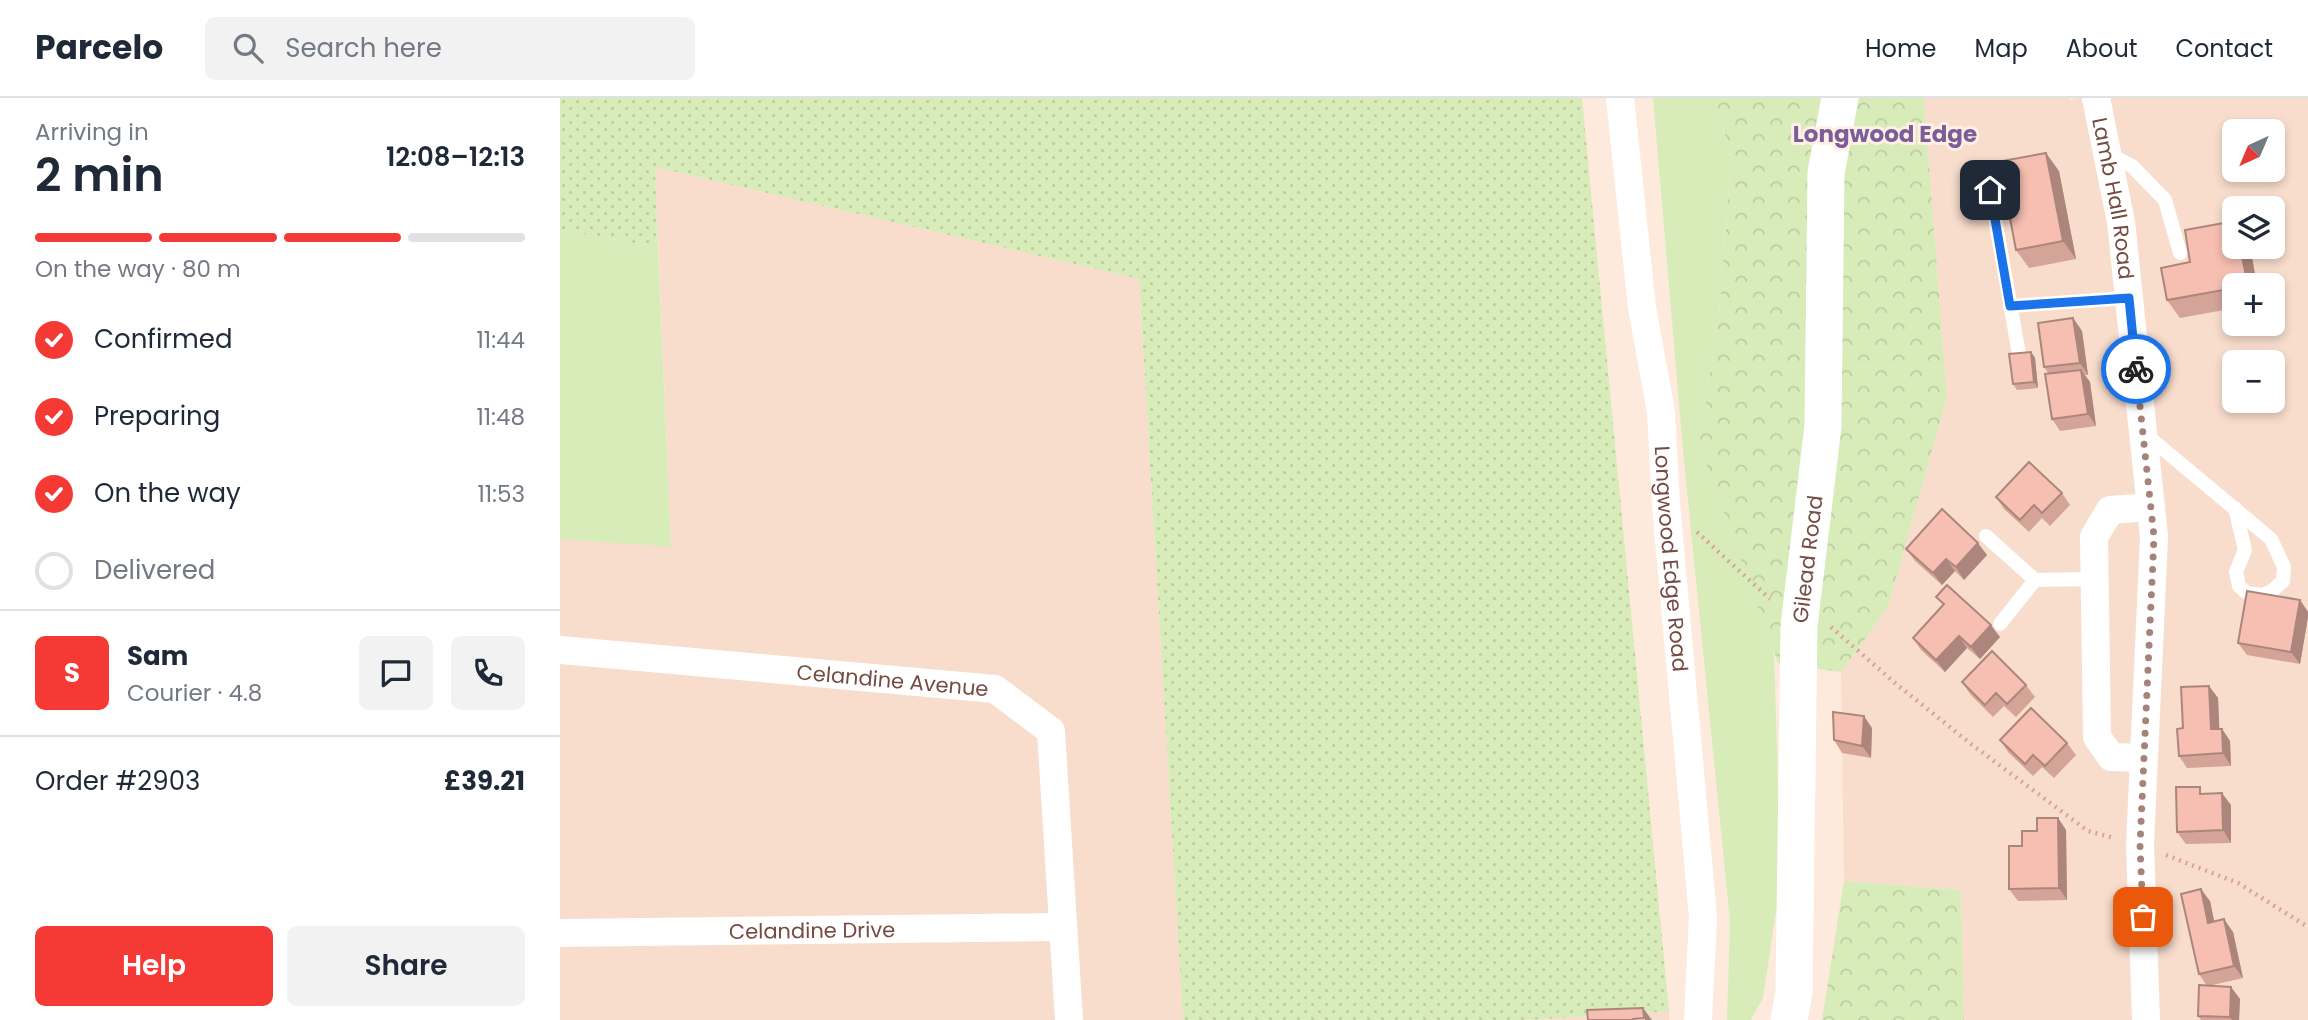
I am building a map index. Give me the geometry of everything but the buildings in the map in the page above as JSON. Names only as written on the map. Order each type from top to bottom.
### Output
[{"type":"street","name":"Longwood Edge Road","points":[[1620,98],[1642,308],[1661,412],[1703,917],[1698,1020]]},
{"type":"street","name":"Gilead Road","points":[[1788,1020],[1794,992],[1801,614],[1823,426],[1826,173],[1840,98]]},
{"type":"street","name":"Lamb Hall Road","points":[[2096,98],[2121,222],[2154,537],[2140,845],[2146,1020]]},
{"type":"street","points":[[2144,758],[2111,757],[2097,737],[2094,537],[2110,510],[2151,507]]},
{"type":"street","name":"Celandine Avenue","points":[[560,650],[995,689],[1051,731],[1069,1020]]},
{"type":"street","name":"Celandine Drive","points":[[560,933],[1063,927]]},
{"type":"lane","points":[[2107,153],[2132,166],[2165,200],[2180,253]]},
{"type":"lane","points":[[1990,190],[2018,354]]},
{"type":"lane","points":[[2010,306],[2129,298]]},
{"type":"lane","points":[[2143,432],[2235,508],[2271,539],[2284,567],[2283,581],[2272,591],[2262,595],[2247,593],[2239,586],[2236,572],[2245,550],[2235,508]]},
{"type":"lane","points":[[1986,536],[2035,580],[2095,579]]},
{"type":"lane","points":[[2000,624],[2035,580]]},
{"type":"path","points":[[1667,505],[1801,614],[2088,831],[2140,845],[2238,883],[2308,927]]},
{"type":"shaded area","points":[[1924,98],[2308,98],[2308,1020],[1964,1020],[1961,890],[1844,881],[1841,672],[1888,607],[1947,397]]},
{"type":"shaded area","points":[[655,167],[1139,279],[1183,1020],[560,1020],[560,539],[671,546]]},
{"type":"shaded area","points":[[1669,1011],[1669,1020],[1526,1020]]},
{"type":"green space","points":[[560,98],[1582,98],[1669,1011],[1526,1020],[1183,1020],[1139,279],[655,167],[658,247],[560,230]]},
{"type":"green space","points":[[1653,98],[1716,98],[1731,161],[1719,315],[1699,444],[1774,651],[1781,879],[1763,998],[1751,1020],[1727,1020],[1730,922],[1683,451]]},
{"type":"green space","points":[[1716,98],[1924,98],[1947,397],[1888,607],[1841,672],[1778,663],[1699,444],[1719,315],[1731,161]]},
{"type":"green space","points":[[560,230],[658,247],[671,547],[560,539]]},
{"type":"green space","points":[[1844,881],[1961,890],[1964,1020],[1822,1020]]},
{"type":"way so far","points":[[2136,369],[2154,537],[2140,845],[2143,917]]},
{"type":"district","name":"Longwood Edge","points":[[1885,134]]},
{"type":"route","points":[[1990,190],[2010,306],[2129,298],[2136,369]]}]
